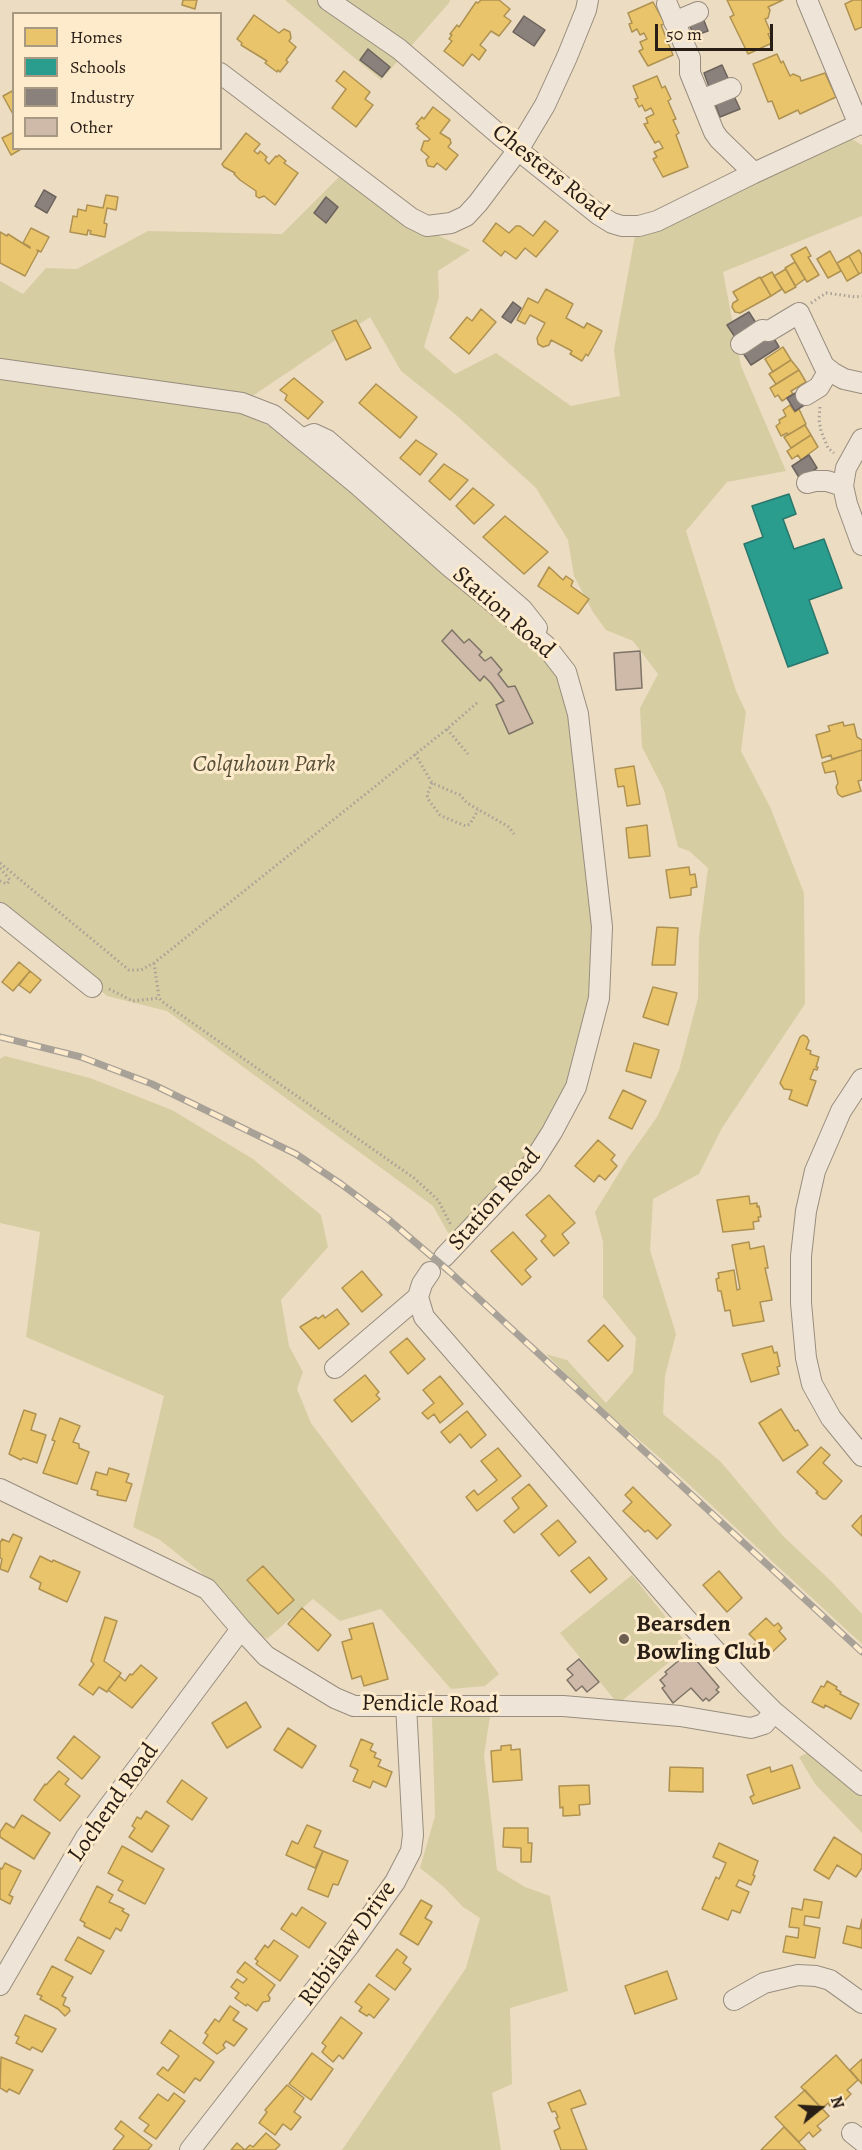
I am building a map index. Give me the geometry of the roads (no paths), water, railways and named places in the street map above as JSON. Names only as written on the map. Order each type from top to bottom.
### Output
[{"type":"street","name":"Chesters Road","points":[[328,0],[399,49],[599,215],[622,226],[639,226],[657,221],[861,124]]},
{"type":"street","points":[[222,75],[411,218],[427,226],[451,223],[466,216],[478,203],[518,150],[545,105],[567,57],[588,0]]},
{"type":"street","points":[[807,0],[861,124]]},
{"type":"street","points":[[698,12],[670,13],[698,54],[690,73],[719,139],[754,173]]},
{"type":"street","points":[[701,100],[731,88]]},
{"type":"street","points":[[741,344],[762,330],[769,331],[799,313],[818,354],[829,370],[844,379],[862,383]]},
{"type":"street","name":"Station Road","points":[[0,369],[242,402],[273,415],[555,655],[566,672],[578,714],[602,927],[600,998],[576,1087],[552,1132],[531,1165],[444,1257]]},
{"type":"street","points":[[813,398],[829,370]]},
{"type":"street","points":[[862,442],[850,460],[845,495],[862,545]]},
{"type":"street","points":[[807,483],[827,481],[845,495]]},
{"type":"street","points":[[0,913],[92,987]]},
{"type":"street","points":[[862,1079],[841,1111],[815,1172],[806,1211],[801,1256],[801,1291],[806,1358],[812,1384],[831,1418],[862,1456]]},
{"type":"street","name":"Station Road","points":[[418,1297],[422,1284],[430,1272]]},
{"type":"street","points":[[335,1368],[418,1297],[424,1317],[687,1620],[774,1712],[862,1785]]},
{"type":"street","name":"Pendicle Road","points":[[0,1489],[207,1589],[266,1656],[335,1698],[354,1706],[563,1706],[680,1716],[752,1728],[764,1724],[774,1712]]},
{"type":"street","name":"Lochend Road","points":[[0,1985],[86,1837],[241,1629]]},
{"type":"street","name":"Rubislaw Drive","points":[[190,2150],[350,1946],[395,1882],[411,1851],[413,1835],[406,1705]]},
{"type":"street","points":[[734,2000],[764,1983],[798,1975],[830,1980],[862,2003]]},
{"type":"railway","points":[[0,1037],[81,1057],[152,1084],[296,1154],[341,1184],[388,1219],[450,1272],[862,1652]]},
{"type":"place","name":"Bearsden Bowling Club","points":[[624,1639]]},
{"type":"park label","name":"Colquhoun Park","points":[[264,765]]}]
